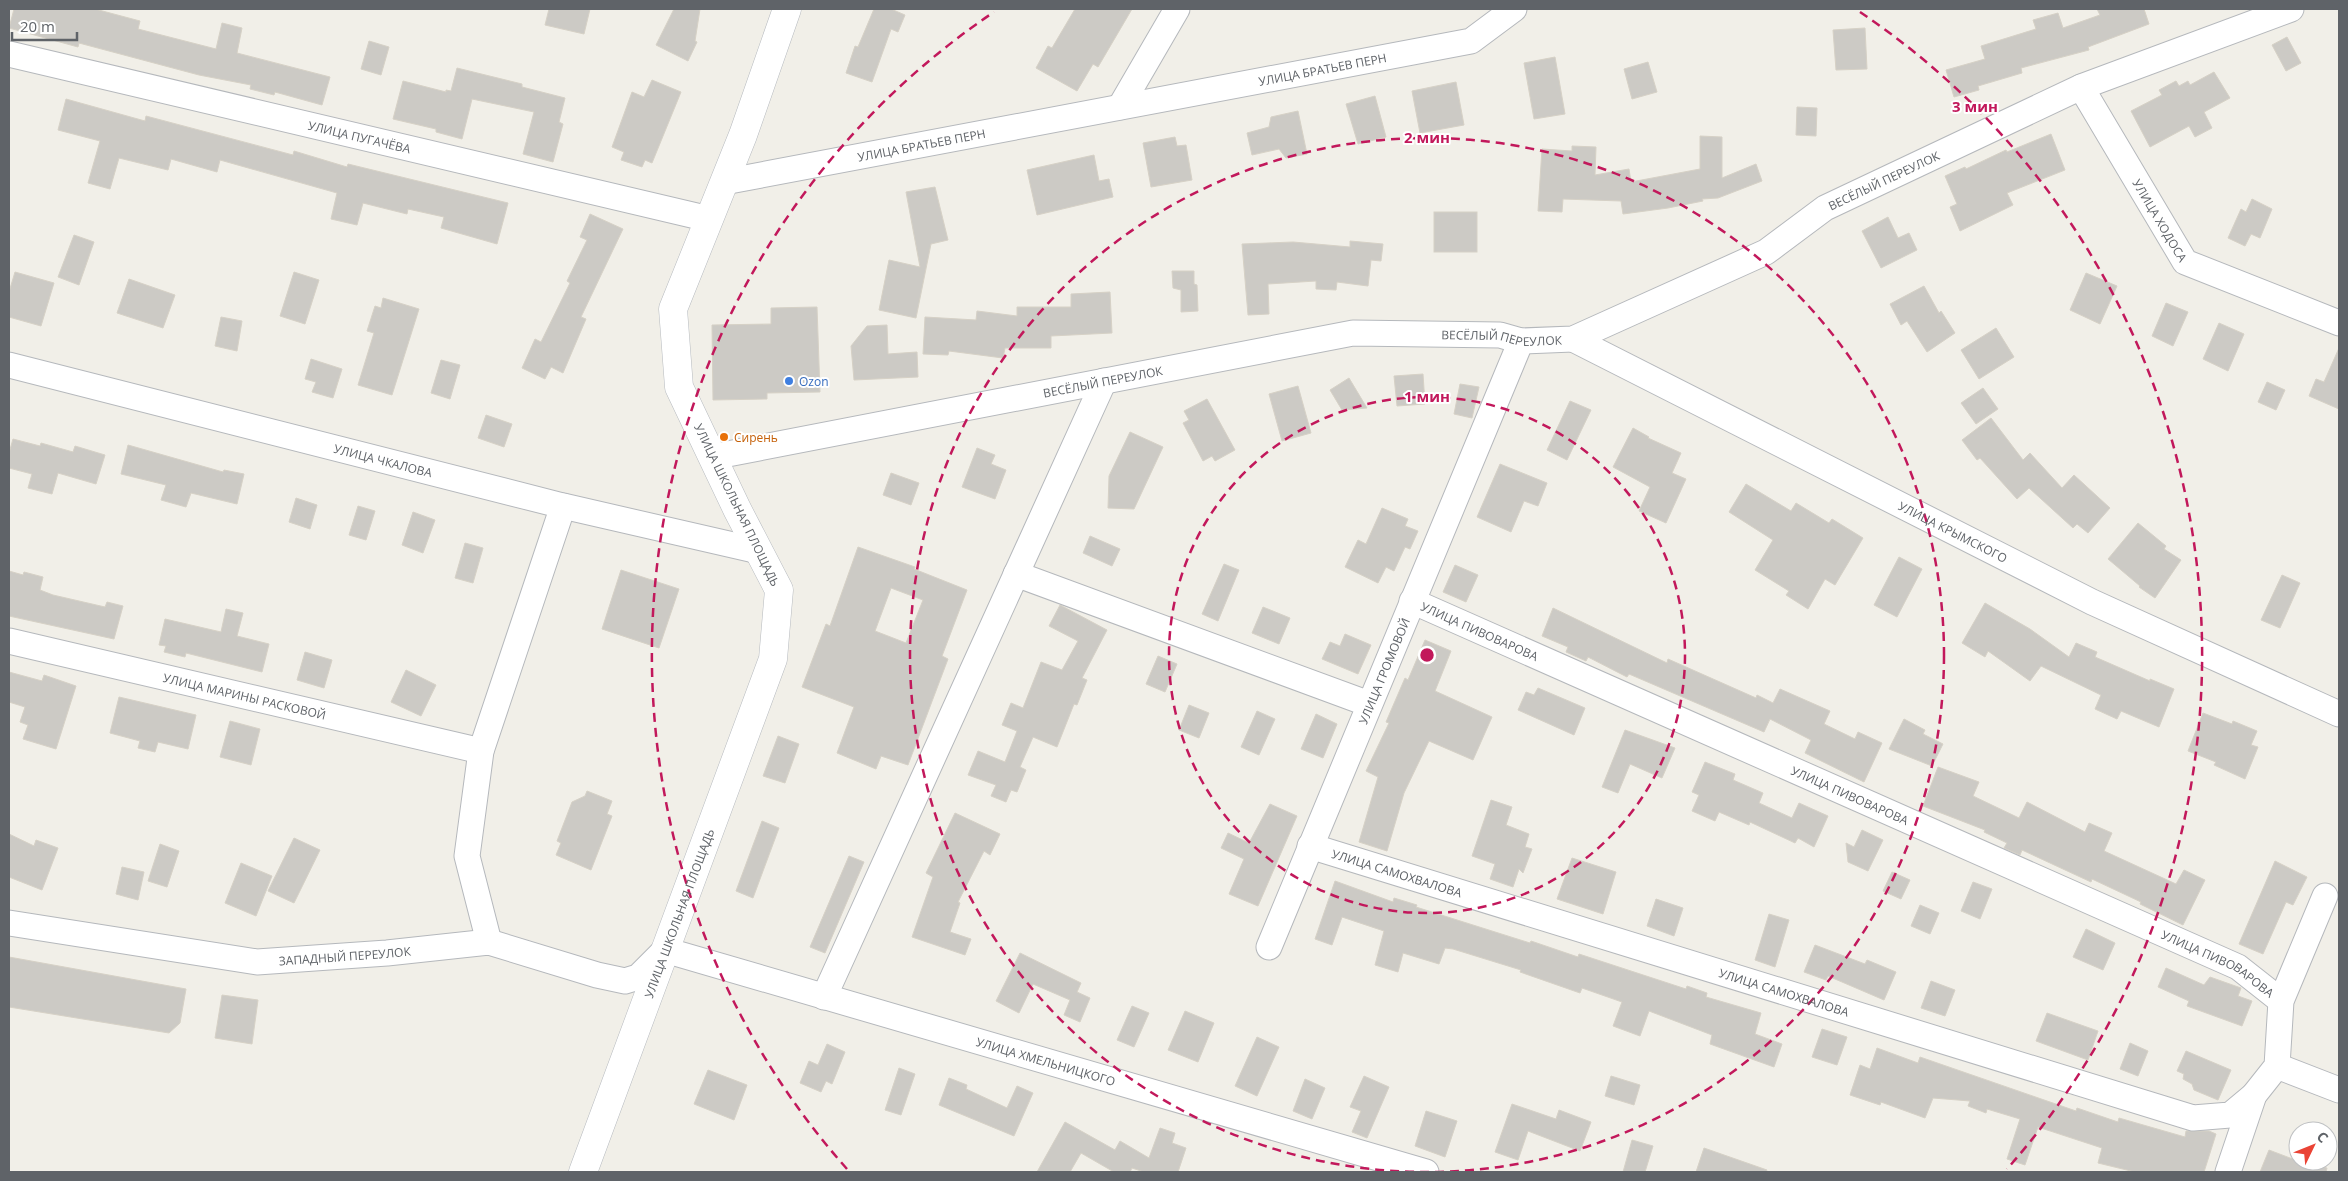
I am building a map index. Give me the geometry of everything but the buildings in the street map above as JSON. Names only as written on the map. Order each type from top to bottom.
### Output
[{"type":"main road","name":"УЛИЦА ШКОЛЬНАЯ ПЛОЩАДЬ","points":[[583,1172],[773,659],[779,590],[679,387],[673,309],[724,182],[787,9]]},
{"type":"street","points":[[1120,107],[1177,9]]},
{"type":"street","name":"УЛИЦА БРАТЬЕВ ПЕРН","points":[[724,182],[1471,41],[1514,9]]},
{"type":"street","name":"ВЕСЁЛЫЙ ПЕРЕУЛОК","points":[[712,457],[1353,334],[1500,335],[1521,341],[1573,339],[1766,252],[1825,208],[2081,86],[2290,9]]},
{"type":"street","name":"УЛИЦА ПУГАЧЁВА","points":[[9,54],[709,219]]},
{"type":"street","name":"УЛИЦА ХОДОСА","points":[[2081,86],[2186,262],[2339,324]]},
{"type":"street","name":"УЛИЦА КРЫМСКОГО","points":[[1573,339],[2092,602],[2339,714]]},
{"type":"street","name":"УЛИЦА ГРОМОВОЙ","points":[[1269,947],[1521,341]]},
{"type":"street","name":"УЛИЦА ЧКАЛОВА","points":[[9,366],[564,506],[759,551]]},
{"type":"street","points":[[824,997],[1104,381]]},
{"type":"street","points":[[489,942],[467,856],[480,751],[564,506]]},
{"type":"street","points":[[1016,574],[1369,704]]},
{"type":"street","name":"УЛИЦА ПИВОВАРОВА","points":[[1412,601],[2238,967],[2281,1002]]},
{"type":"street","name":"УЛИЦА МАРИНЫ РАСКОВОЙ","points":[[9,641],[480,751]]},
{"type":"street","name":"УЛИЦА САМОХВАЛОВА","points":[[1310,846],[2193,1118],[2230,1115],[2254,1095]]},
{"type":"street","points":[[2228,1172],[2254,1095],[2277,1066],[2281,1002],[2325,896]]},
{"type":"street","name":"ЗАПАДНЫЙ ПЕРЕУЛОК","points":[[9,923],[257,962],[388,953],[489,942],[597,975],[625,980],[638,978],[665,950]]},
{"type":"street","name":"УЛИЦА ХМЕЛЬНИЦКОГО","points":[[665,950],[1426,1172]]},
{"type":"street","points":[[2277,1066],[2339,1090]]},
{"type":"place","name":"Ozon","points":[[789,381]]},
{"type":"place","name":"Сирень","points":[[724,437]]}]
